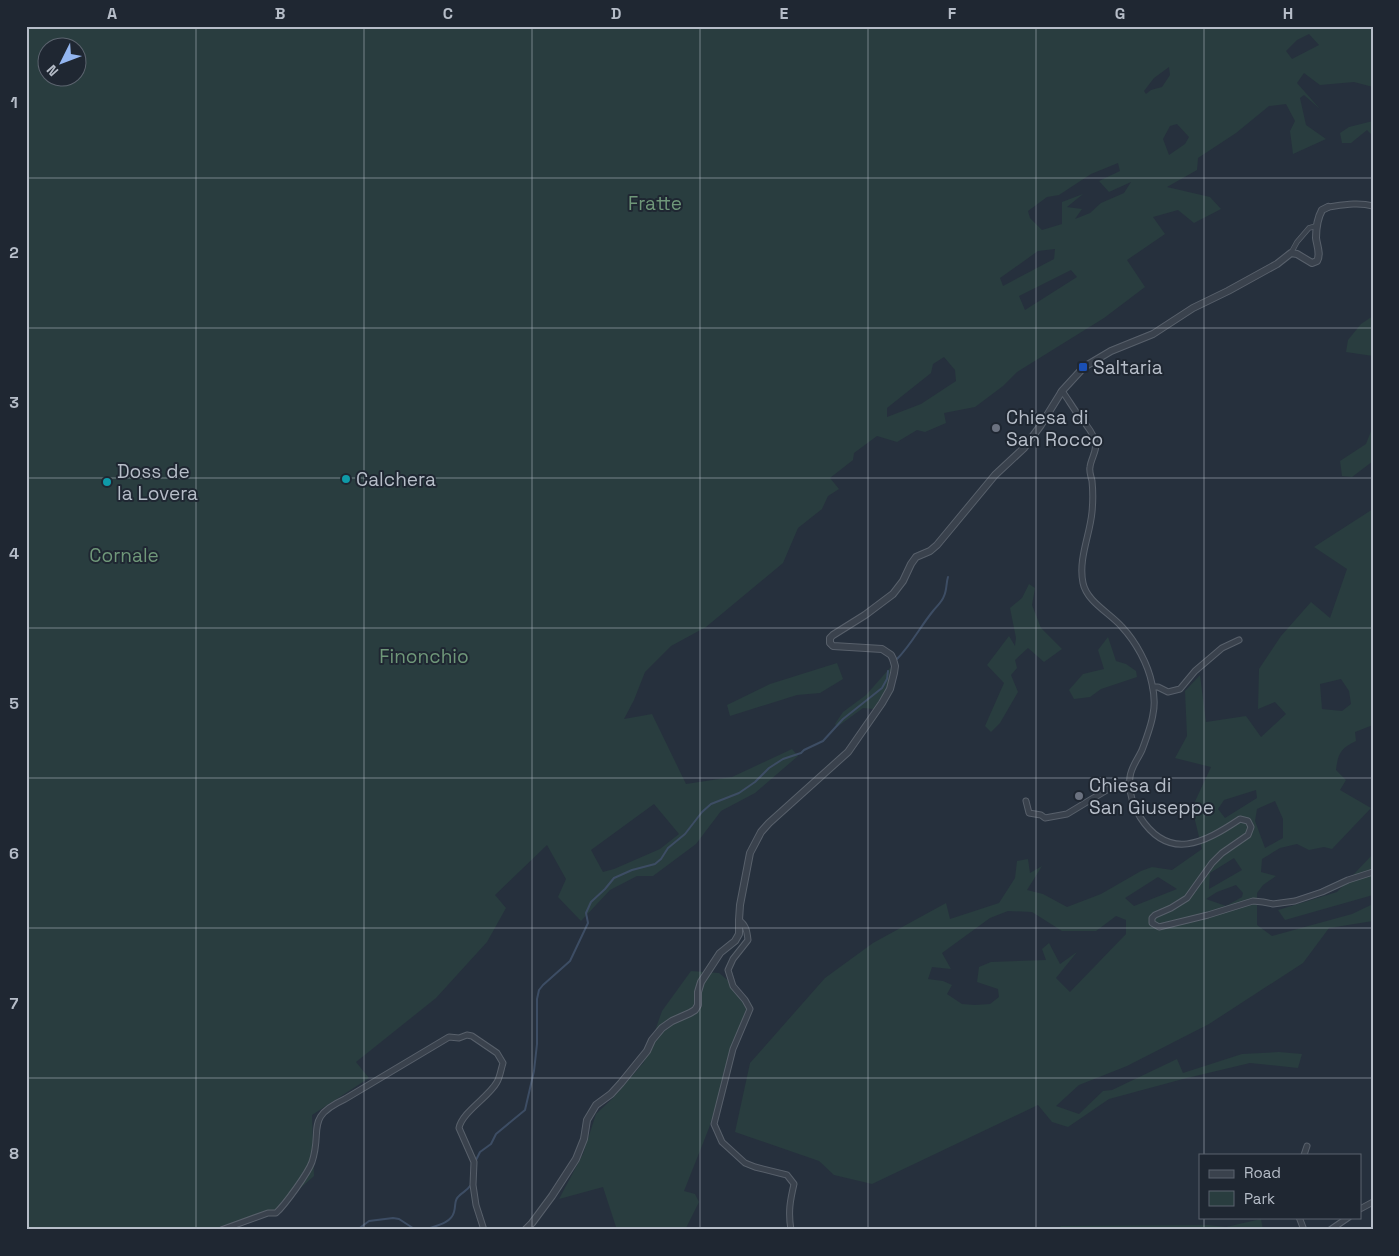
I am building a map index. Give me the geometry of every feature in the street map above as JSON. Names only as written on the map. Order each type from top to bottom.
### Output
[{"type":"street","points":[[1291,253],[1297,254],[1312,263],[1320,257],[1316,238],[1316,226],[1322,210],[1328,207],[1349,204],[1373,206]]},
{"type":"street","points":[[524,1230],[532,1224],[576,1159],[584,1140],[588,1120],[596,1105],[611,1094],[621,1083],[662,1028],[695,1010],[698,1005],[698,992],[701,982],[720,953],[736,941],[739,934],[739,920],[750,853],[761,832],[848,752],[890,689],[895,666],[894,659],[887,652],[882,649],[833,646],[830,644],[830,638],[892,594],[903,582],[916,557],[930,551],[937,545],[995,476],[1024,448],[1060,392],[1084,367],[1111,351],[1153,334],[1193,308],[1277,264],[1291,253],[1308,228],[1316,226]]},
{"type":"street","points":[[1060,392],[1095,438],[1096,445],[1090,465],[1092,513],[1084,556],[1083,584],[1090,597],[1132,639],[1151,679],[1154,714],[1142,750],[1132,768],[1130,777],[1131,797],[1134,806],[1146,826],[1155,836],[1172,845],[1209,838],[1240,819],[1248,821],[1251,827],[1248,835],[1212,862],[1187,898],[1155,915],[1152,918],[1152,923],[1159,927],[1253,902],[1273,904],[1295,901],[1373,872]]},
{"type":"street","points":[[1152,687],[1168,692],[1180,689],[1195,671],[1222,648],[1239,640]]},
{"type":"street","points":[[1026,801],[1029,813],[1041,815],[1045,818],[1056,817],[1067,814],[1110,788],[1130,783]]},
{"type":"street","points":[[739,920],[746,929],[748,940],[733,959],[728,970],[733,986],[750,1009],[733,1049],[714,1124],[722,1142],[745,1162],[787,1175],[794,1184],[789,1210],[790,1230]]},
{"type":"street","points":[[220,1230],[268,1213],[276,1213],[284,1206],[308,1171],[312,1162],[316,1124],[323,1112],[331,1105],[449,1037],[459,1038],[467,1035],[472,1036],[497,1053],[503,1063],[497,1083],[466,1116],[459,1128],[474,1162],[473,1185],[476,1205],[484,1230]]},
{"type":"street","points":[[1304,1154],[1307,1146]]},
{"type":"street","points":[[1299,1218],[1304,1230]]},
{"type":"street","points":[[1330,1230],[1348,1218]]},
{"type":"green space","name":"Finonchio","points":[[26,26],[1373,26],[1373,87],[1354,82],[1320,85],[1304,73],[1297,83],[1320,109],[1304,95],[1300,98],[1306,125],[1326,139],[1293,154],[1290,131],[1295,121],[1286,104],[1269,106],[1236,133],[1198,158],[1197,170],[1167,187],[1210,197],[1221,209],[1194,223],[1178,210],[1153,217],[1165,234],[1127,260],[1145,287],[1104,318],[1017,372],[1003,386],[975,407],[944,413],[946,423],[925,432],[917,430],[897,442],[877,436],[854,453],[853,460],[830,478],[839,489],[828,496],[822,509],[798,528],[783,563],[706,627],[671,646],[645,672],[624,719],[652,714],[686,784],[732,777],[792,749],[798,756],[755,793],[721,811],[696,844],[653,876],[637,876],[610,890],[581,921],[558,897],[566,879],[547,845],[495,895],[506,908],[487,942],[436,998],[356,1062],[369,1078],[312,1115],[314,1176],[277,1209],[203,1230],[26,1230]],"holes":[[[1309,34],[1319,45],[1292,59],[1286,51],[1297,40]],[[1169,67],[1170,75],[1162,87],[1151,90],[1146,94],[1144,91],[1154,78]],[[1177,124],[1189,137],[1185,144],[1169,155],[1163,139],[1170,126]],[[1118,163],[1120,171],[1099,181],[1109,192],[1131,182],[1124,193],[1101,203],[1090,213],[1075,219],[1082,209],[1067,207],[1083,194],[1062,202],[1062,224],[1042,230],[1030,218],[1028,211],[1047,197],[1059,195],[1091,174]],[[1055,249],[1054,259],[1003,286],[1000,278],[1038,251]],[[1071,270],[1077,277],[1025,310],[1019,296]],[[944,357],[955,370],[956,381],[921,404],[887,417],[887,408],[931,373],[933,364]],[[654,804],[679,834],[660,849],[603,872],[591,850]]]},
{"type":"green space","points":[[1373,121],[1373,136],[1367,130],[1351,143],[1342,143],[1340,133],[1349,127]]},
{"type":"green space","points":[[1373,316],[1373,356],[1346,352],[1348,340],[1361,324]]},
{"type":"green space","points":[[1373,426],[1373,461],[1352,477],[1342,476],[1340,461],[1366,444]]},
{"type":"green space","points":[[1373,509],[1373,725],[1355,732],[1356,741],[1341,752],[1336,770],[1346,780],[1340,790],[1371,808],[1332,849],[1324,847],[1309,850],[1297,844],[1280,848],[1262,859],[1261,872],[1276,876],[1263,885],[1257,893],[1257,925],[1272,936],[1352,914],[1373,904],[1373,921],[1329,928],[1303,963],[1209,1024],[1127,1066],[1079,1085],[1056,1106],[1079,1114],[1103,1091],[1112,1090],[1177,1059],[1183,1073],[1242,1054],[1279,1052],[1302,1054],[1298,1068],[1250,1063],[1183,1079],[1109,1099],[1068,1127],[1052,1122],[1038,1105],[872,1184],[834,1175],[819,1161],[735,1132],[750,1063],[825,978],[873,943],[946,903],[950,919],[999,903],[1015,878],[1017,861],[1028,859],[1030,873],[1042,866],[1027,890],[1043,894],[1067,907],[1101,894],[1141,871],[1152,867],[1172,870],[1202,849],[1192,808],[1211,767],[1175,758],[1187,736],[1185,691],[1200,675],[1206,722],[1246,716],[1261,737],[1286,714],[1275,702],[1258,709],[1259,669],[1281,636],[1311,602],[1330,618],[1347,569],[1314,547]],"holes":[[[1341,679],[1349,691],[1351,704],[1342,711],[1322,709],[1320,684]],[[1256,790],[1257,798],[1225,818],[1218,809],[1224,800]],[[1275,801],[1283,819],[1283,838],[1265,848],[1255,821],[1257,809]],[[1234,858],[1242,870],[1209,889],[1210,873]],[[1158,877],[1177,889],[1134,906],[1125,898]],[[1236,885],[1243,893],[1242,897],[1226,906],[1206,899],[1217,892]],[[1008,911],[1032,912],[1062,931],[1096,931],[1116,916],[1126,920],[1126,934],[1070,992],[1056,978],[1077,952],[1060,964],[1049,943],[1042,949],[1046,960],[991,962],[979,967],[977,982],[998,989],[999,997],[990,1004],[962,1004],[947,994],[952,985],[943,981],[928,979],[932,967],[951,969],[942,953],[990,918]]]},
{"type":"green space","points":[[1029,584],[1035,588],[1032,605],[1041,628],[1062,649],[1044,662],[1028,648],[1015,660],[1017,668],[1011,675],[1018,692],[1000,723],[991,732],[985,726],[1004,683],[987,665],[1009,636],[1015,646],[1016,638],[1010,608],[1022,598]]},
{"type":"green space","points":[[1108,637],[1116,661],[1126,664],[1136,671],[1137,677],[1101,689],[1090,697],[1074,699],[1069,690],[1083,674],[1104,669],[1098,650]]},
{"type":"green space","points":[[837,663],[843,679],[820,693],[797,695],[730,716],[727,705],[770,684]]},
{"type":"green space","points":[[890,668],[892,671],[889,687],[873,709],[863,708],[837,727],[835,724],[843,712],[866,695]]},
{"type":"green space","points":[[1373,854],[1373,895],[1285,920],[1278,910],[1337,892]]},
{"type":"green space","points":[[691,971],[719,973],[736,987],[748,1003],[709,1128],[684,1191],[695,1194],[699,1202],[685,1230],[617,1230],[603,1187],[559,1199],[583,1154],[596,1114],[613,1098],[644,1062],[662,1011]]},
{"type":"green space","points":[[1261,1219],[1263,1230],[1055,1230],[1061,1226],[1208,1225],[1226,1227]]},
{"type":"waterway","points":[[897,659],[942,600],[946,591],[948,577]]},
{"type":"waterway","points":[[476,1160],[480,1152],[491,1144],[496,1134],[525,1110],[534,1071],[539,990],[570,961],[588,923],[586,913],[591,902],[614,878],[632,870],[655,864],[711,804],[739,793],[783,759],[801,753],[823,741],[843,719],[882,688],[887,679],[888,671]]},
{"type":"waterway","points":[[424,1230],[442,1224],[449,1219],[454,1212],[457,1199],[470,1186]]},
{"type":"waterway","points":[[357,1230],[369,1221],[393,1218],[399,1219],[416,1230]]},
{"type":"place","name":"Saltaria","points":[[1083,367]]},
{"type":"place","name":"Chiesa di San Rocco","points":[[996,428]]},
{"type":"place","name":"Calchera","points":[[346,479]]},
{"type":"place","name":"Doss de la Lovera","points":[[107,482]]},
{"type":"place","name":"Chiesa di San Giuseppe","points":[[1079,796]]},
{"type":"park label","name":"Fratte","points":[[655,203]]},
{"type":"park label","name":"Cornale","points":[[124,555]]}]
